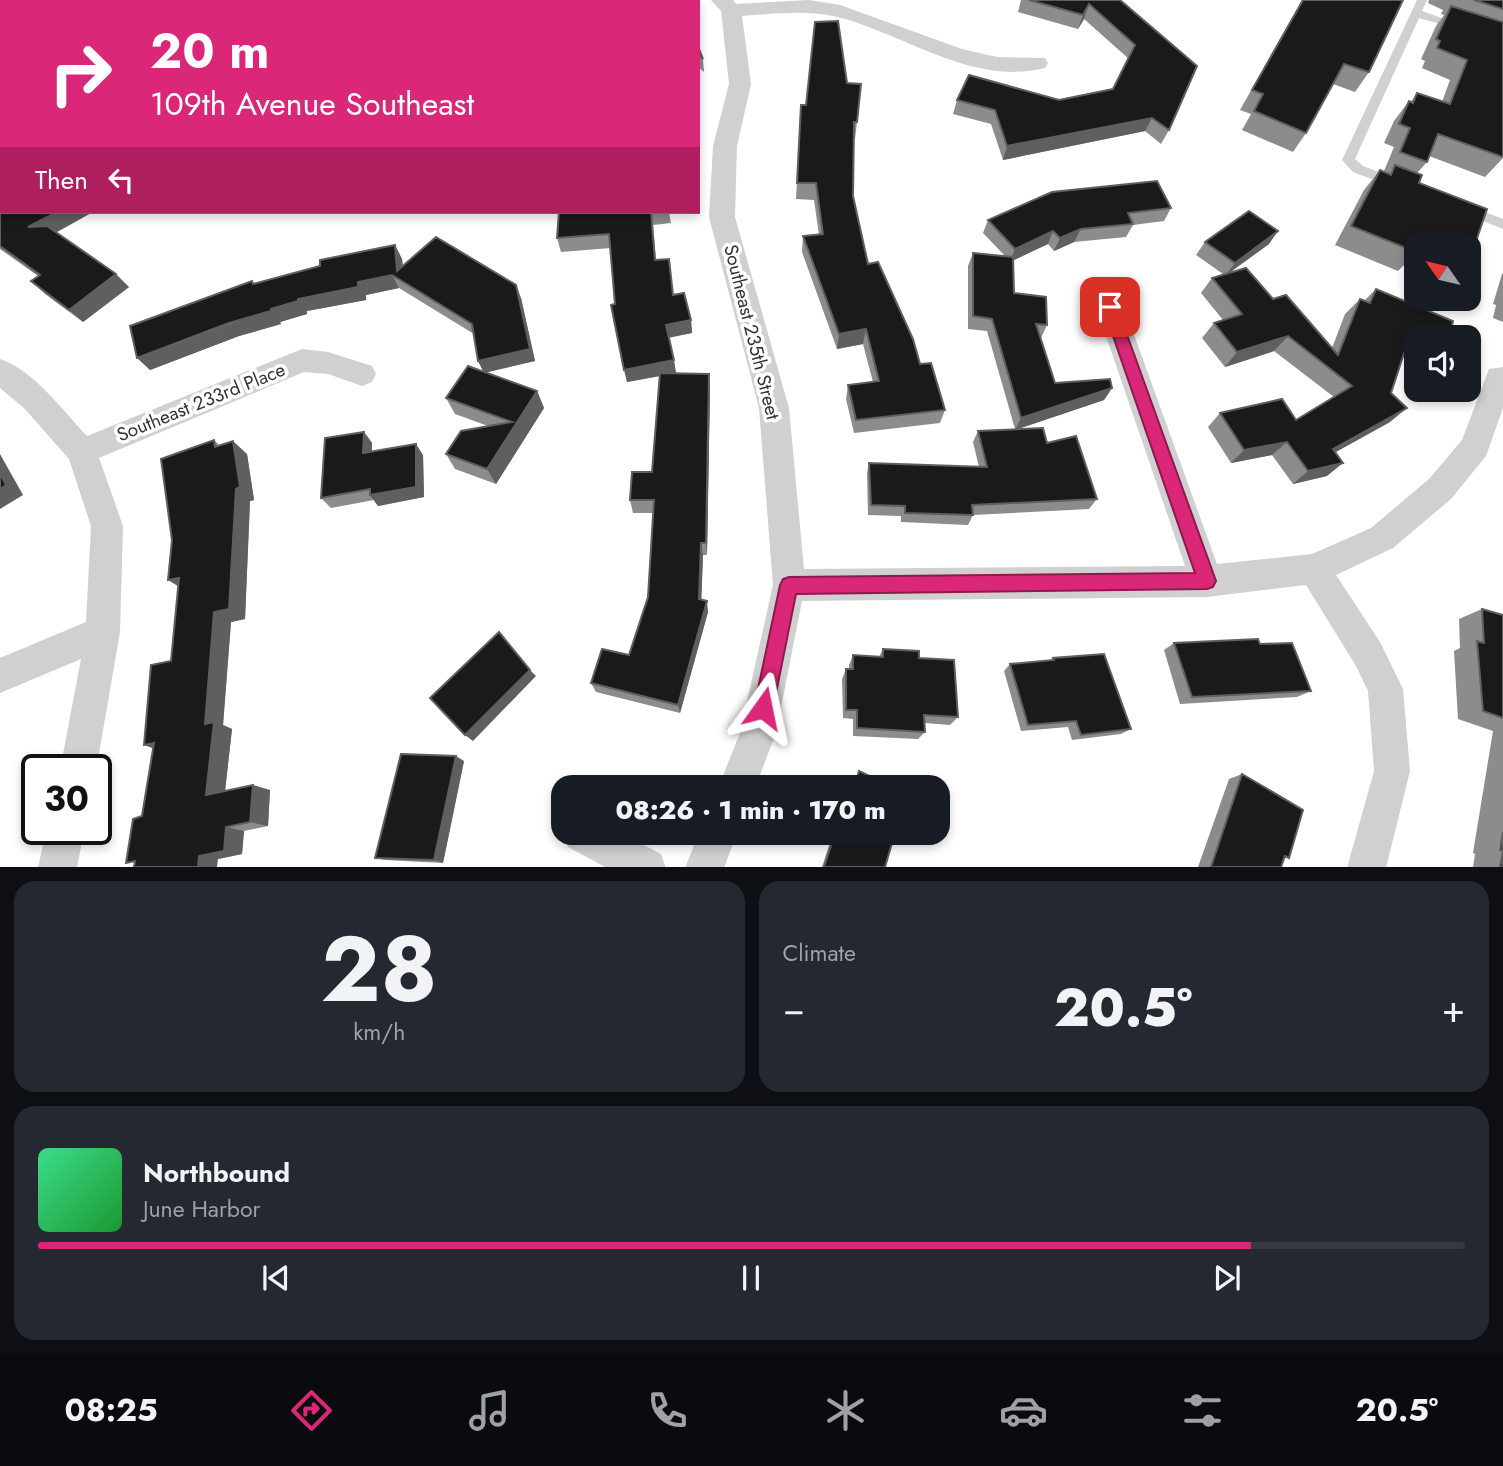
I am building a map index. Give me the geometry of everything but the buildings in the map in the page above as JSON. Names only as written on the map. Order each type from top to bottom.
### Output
[{"type":"street","points":[[726,5],[808,6],[840,11],[956,55],[997,64],[1037,63]]},
{"type":"street","name":"Southeast 235th Street","points":[[726,5],[740,84],[712,145],[722,216],[774,408],[789,585],[758,733],[741,775]]},
{"type":"street","points":[[1110,307],[1207,581]]},
{"type":"street","name":"Southeast 233rd Place","points":[[82,452],[302,360],[328,363],[362,374]]},
{"type":"street","points":[[0,371],[34,399],[82,452],[107,526],[103,632],[81,754]]},
{"type":"street","points":[[789,585],[1207,581],[1314,569],[1382,538],[1440,489],[1475,447],[1499,377]]},
{"type":"street","points":[[1314,569],[1368,654],[1385,689],[1392,771],[1366,867]]},
{"type":"street","points":[[0,676],[103,632]]},
{"type":"street","points":[[57,867],[62,845]]},
{"type":"street","points":[[605,845],[647,867]]},
{"type":"street","points":[[704,867],[713,845]]},
{"type":"lane","points":[[1406,187],[1358,169],[1348,160],[1422,0]]},
{"type":"lane","points":[[1416,13],[1478,33]]},
{"type":"lane","points":[[1455,205],[1503,224]]},
{"type":"route","points":[[763,708],[789,585],[1207,581],[1110,307]]}]
